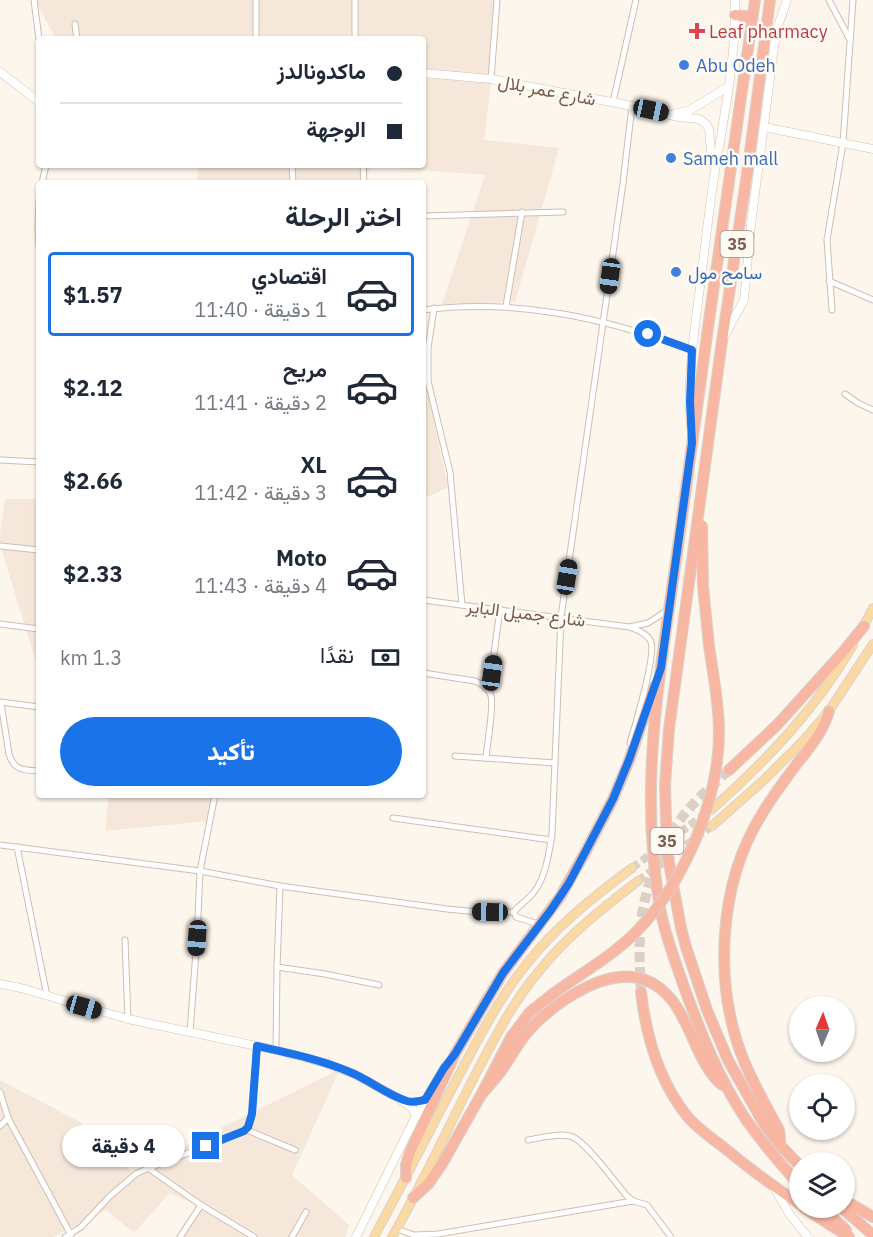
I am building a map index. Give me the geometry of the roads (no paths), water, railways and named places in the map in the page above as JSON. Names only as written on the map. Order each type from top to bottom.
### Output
[{"type":"highway","name":"35","points":[[755,0],[661,668],[654,733],[651,795],[652,842],[661,912],[694,1016],[728,1090],[754,1131],[789,1173]]},
{"type":"highway","name":"35","points":[[770,0],[770,40],[753,168],[722,341],[669,729],[665,785],[667,852],[681,928],[707,1010],[728,1060],[759,1117],[789,1154]]},
{"type":"highway","points":[[735,15],[752,17]]},
{"type":"highway","points":[[413,1198],[436,1174],[511,1037],[530,1012],[615,950],[638,930],[669,891],[692,848],[714,781],[718,757],[718,711],[703,594],[702,487]]},
{"type":"highway","points":[[729,770],[777,725],[864,627]]},
{"type":"highway","points":[[406,1178],[406,1165],[410,1152],[455,1054],[503,973],[560,897],[578,867],[619,785],[661,668]]},
{"type":"highway","points":[[780,1145],[779,1130],[744,1060],[733,1024],[725,977],[724,943],[727,914],[741,860],[756,823],[822,730],[829,711]]},
{"type":"highway","points":[[481,1095],[499,1074],[524,1036],[543,1016],[585,987],[623,976],[650,982],[671,999],[709,1070],[728,1090]]},
{"type":"highway","points":[[641,992],[648,1036],[654,1055],[679,1105],[697,1126],[789,1197]]},
{"type":"highway","points":[[855,1206],[873,1217]]},
{"type":"highway","points":[[821,1218],[852,1237]]},
{"type":"highway","points":[[832,1218],[852,1237]]},
{"type":"highway","points":[[854,1218],[873,1235]]},
{"type":"main road","points":[[711,810],[748,777],[797,725],[843,663],[873,608]]},
{"type":"main road","points":[[712,826],[764,780],[804,740],[829,711],[873,644]]},
{"type":"main road","points":[[374,1237],[467,1060],[518,975],[563,923],[632,868]]},
{"type":"main road","points":[[394,1235],[460,1103],[501,1026],[524,989],[567,940],[638,881]]},
{"type":"street","points":[[34,0],[39,36]]},
{"type":"street","points":[[256,0],[256,36]]},
{"type":"street","points":[[355,36],[356,0]]},
{"type":"street","points":[[491,79],[497,0]]},
{"type":"street","points":[[613,102],[636,0]]},
{"type":"street","points":[[692,443],[690,402],[692,350],[735,35],[735,0]]},
{"type":"street","points":[[722,341],[744,300],[753,168],[764,127],[770,40],[777,29],[787,0]]},
{"type":"street","points":[[829,0],[850,39]]},
{"type":"street","points":[[832,310],[828,234],[843,144],[853,0]]},
{"type":"street","points":[[75,24],[77,36]]},
{"type":"street","points":[[0,72],[36,100]]},
{"type":"street","name":"شارع عمر بلال","points":[[426,73],[491,79],[679,117],[699,119],[709,129],[711,151],[718,156]]},
{"type":"street","name":"شارع عمر بلال","points":[[670,114],[690,110],[728,87]]},
{"type":"street","points":[[0,845],[200,871],[280,886],[478,912],[514,912],[537,887],[551,840],[561,617],[632,106]]},
{"type":"street","points":[[764,127],[873,149]]},
{"type":"street","points":[[506,306],[522,212]]},
{"type":"street","points":[[426,216],[564,212]]},
{"type":"street","points":[[829,281],[873,300]]},
{"type":"street","points":[[426,309],[506,306],[557,313],[648,334],[692,350]]},
{"type":"street","points":[[434,308],[428,348],[428,381],[450,472],[462,604]]},
{"type":"street","points":[[845,394],[873,410]]},
{"type":"street","points":[[0,460],[36,462]]},
{"type":"street","points":[[0,546],[36,550]]},
{"type":"street","name":"شارع جميل الباير","points":[[426,600],[629,627],[647,636],[652,649],[647,677],[640,709],[620,773],[619,785]]},
{"type":"street","points":[[486,758],[492,703],[489,691],[500,609]]},
{"type":"street","name":"شارع جميل الباير","points":[[629,627],[648,623],[669,610]]},
{"type":"street","points":[[0,624],[36,629]]},
{"type":"street","points":[[426,673],[475,681],[489,691]]},
{"type":"street","points":[[36,707],[1,702],[12,763],[21,769],[36,771]]},
{"type":"street","points":[[455,756],[555,763]]},
{"type":"street","points":[[190,1032],[200,871],[214,798]]},
{"type":"street","points":[[393,819],[551,840]]},
{"type":"street","points":[[17,847],[47,996]]},
{"type":"street","points":[[276,1050],[280,886]]},
{"type":"street","points":[[514,912],[516,917],[540,925]]},
{"type":"street","points":[[125,940],[128,1019]]},
{"type":"street","points":[[277,967],[379,985]]},
{"type":"street","points":[[0,984],[128,1019],[276,1050],[336,1066],[398,1098],[412,1108],[416,1116]]},
{"type":"street","points":[[247,1130],[252,1114],[257,1046]]},
{"type":"street","points":[[356,1237],[416,1116],[444,1068],[455,1054]]},
{"type":"street","points":[[0,1092],[4,1114],[69,1236],[137,1173],[247,1130],[295,1150]]},
{"type":"street","points":[[398,1098],[412,1102],[425,1100]]},
{"type":"street","points":[[0,1126],[4,1114]]},
{"type":"street","points":[[528,1140],[560,1135],[572,1136],[582,1144],[626,1195],[633,1201],[647,1205],[671,1237]]},
{"type":"street","points":[[148,1168],[254,1237]]},
{"type":"street","points":[[772,1186],[790,1215],[808,1237]]},
{"type":"street","points":[[394,1235],[438,1234],[633,1201]]},
{"type":"street","points":[[180,1237],[201,1204]]},
{"type":"street","points":[[292,1237],[306,1212]]},
{"type":"tunnel","points":[[641,992],[640,932],[644,902],[653,871],[666,842],[683,816],[729,770]]},
{"type":"tunnel","points":[[632,868],[705,814]]},
{"type":"tunnel","points":[[638,881],[712,826]]},
{"type":"place","name":"Leaf pharmacy","points":[[697,31]]},
{"type":"place","name":"Abu Odeh","points":[[684,65]]},
{"type":"place","name":"Sameh mall","points":[[671,158]]},
{"type":"place","name":"سامح مول","points":[[676,272]]}]
